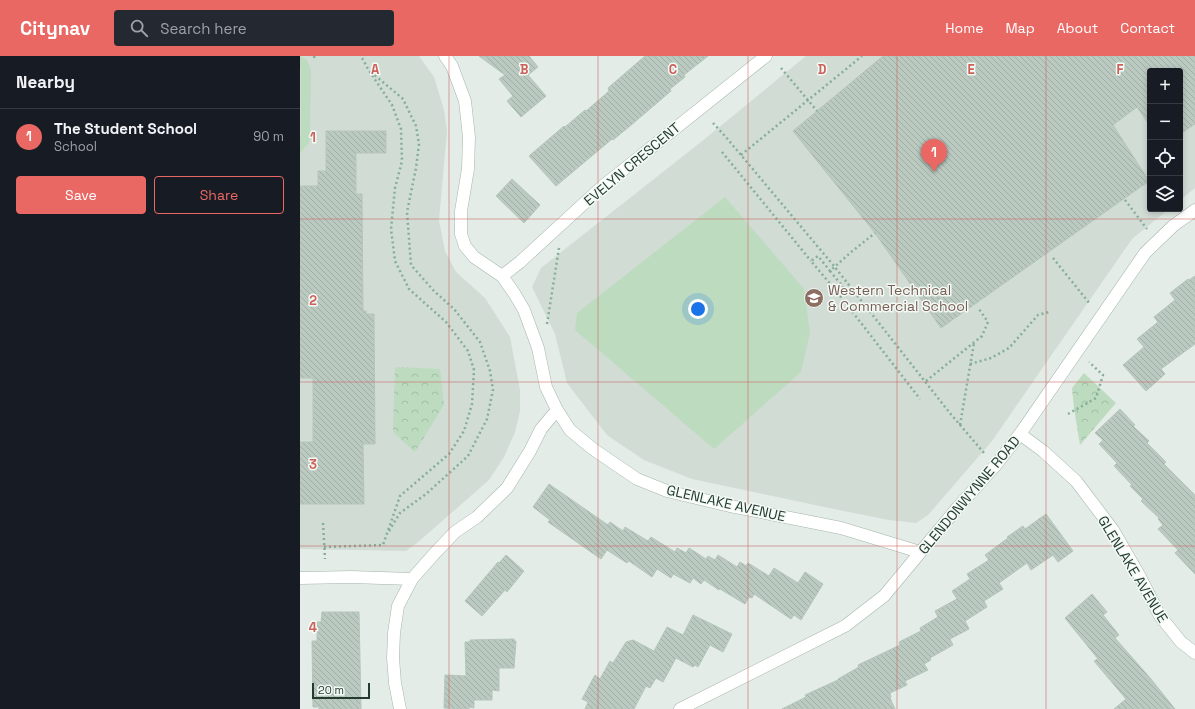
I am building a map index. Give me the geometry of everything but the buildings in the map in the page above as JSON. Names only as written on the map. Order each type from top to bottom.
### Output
[{"type":"street","points":[[445,56],[452,66],[465,100],[469,136],[468,169],[461,211],[461,234],[465,246],[474,257],[502,276]]},
{"type":"street","name":"EVELYN CRESCENT","points":[[502,276],[520,262],[603,186],[766,56]]},
{"type":"street","name":"GLENDONWYNNE ROAD","points":[[680,709],[845,626],[884,596],[958,507],[995,466],[1020,434],[1144,253],[1173,226],[1195,210]]},
{"type":"street","name":"GLENLAKE AVENUE","points":[[502,276],[524,310],[538,348],[546,387],[557,410],[570,430],[593,449],[637,479],[667,491],[730,506],[841,528],[920,552]]},
{"type":"street","points":[[400,709],[395,682],[393,658],[394,633],[398,606],[412,579],[455,532],[477,517],[507,488],[530,451],[541,428],[557,410]]},
{"type":"street","name":"GLENLAKE AVENUE","points":[[1020,434],[1043,452],[1076,482],[1113,530],[1139,575],[1160,616],[1181,642],[1195,653]]},
{"type":"street","points":[[300,578],[351,577],[412,579]]},
{"type":"path","points":[[314,56],[315,60]]},
{"type":"path","points":[[324,547],[383,545],[400,496],[449,454],[464,431],[472,404],[474,370],[468,351],[446,322],[409,289],[395,261],[391,229],[395,188],[402,161],[401,129],[392,105],[361,56]]},
{"type":"path","points":[[741,155],[862,56]]},
{"type":"path","points":[[781,68],[817,111]]},
{"type":"path","points":[[368,69],[403,99],[416,126],[419,144],[416,168],[407,212],[411,265],[434,291],[454,308],[480,342],[490,371],[493,390],[487,419],[468,456],[426,494],[400,513],[387,534]]},
{"type":"path","points":[[713,123],[834,266],[960,425],[984,453]]},
{"type":"path","points":[[722,152],[837,292],[920,399]]},
{"type":"path","points":[[1124,200],[1146,229]]},
{"type":"path","points":[[830,271],[834,266],[875,233]]},
{"type":"path","points":[[547,324],[559,248]]},
{"type":"path","points":[[812,261],[818,256],[843,287],[837,292]]},
{"type":"path","points":[[1053,258],[1090,304]]},
{"type":"path","points":[[926,381],[982,336],[988,322],[979,309]]},
{"type":"path","points":[[970,364],[991,358],[1009,348],[1038,315],[1049,312]]},
{"type":"path","points":[[960,425],[974,342]]},
{"type":"path","points":[[1068,414],[1096,398],[1103,375],[1089,362]]},
{"type":"path","points":[[323,522],[325,559]]},
{"type":"shaded area","points":[[300,56],[419,56],[434,77],[444,110],[447,131],[439,220],[445,251],[456,272],[485,298],[510,337],[520,390],[520,411],[515,432],[504,457],[489,480],[406,551],[300,549]]},
{"type":"shaded area","name":"Western Technical & Commercial School","points":[[806,56],[1195,56],[1195,188],[1183,198],[1183,68],[1147,68],[1147,212],[1165,212],[1132,239],[992,441],[928,515],[916,523],[889,520],[692,479],[644,460],[607,435],[567,383],[555,334],[532,287],[541,268],[701,142]]},
{"type":"green space","points":[[300,56],[307,60],[311,70],[310,139],[309,143],[300,153],[301,69]]},
{"type":"green space","points":[[725,197],[804,289],[810,333],[801,372],[714,449],[575,330],[577,313]]},
{"type":"green space","points":[[395,367],[440,369],[444,405],[415,452],[393,432]]},
{"type":"green space","points":[[1084,373],[1116,403],[1080,445],[1072,388]]},
{"type":"place","name":"The Student School","points":[[934,172]]},
{"type":"place","name":"Western Technical & Commercial School","points":[[814,298]]}]
